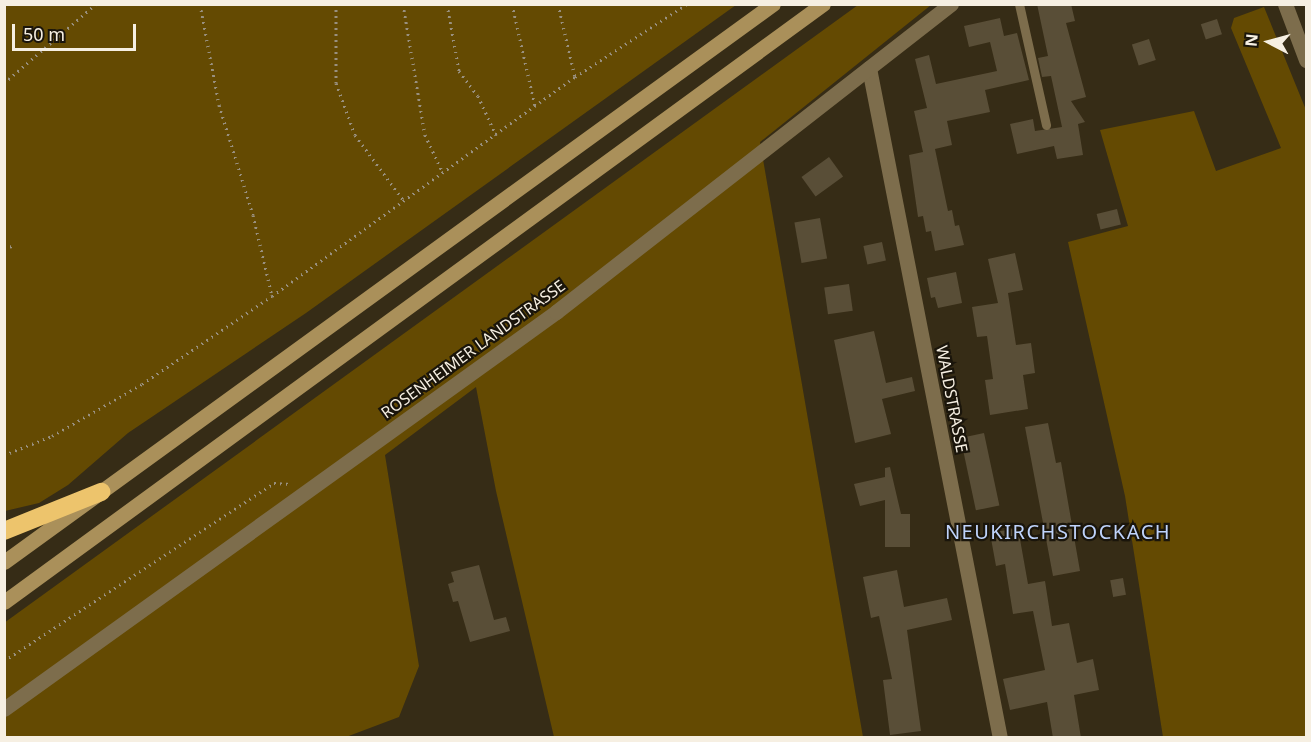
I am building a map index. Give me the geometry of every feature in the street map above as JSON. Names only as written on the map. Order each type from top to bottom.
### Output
[{"type":"highway","points":[[4,531],[101,492]]},
{"type":"main road","points":[[4,562],[773,4]]},
{"type":"main road","points":[[4,602],[823,4]]},
{"type":"street","name":"ROSENHEIMER LANDSTRASSE","points":[[4,709],[556,312],[951,4]]},
{"type":"street","points":[[1285,4],[1306,60]]},
{"type":"street","name":"WALDSTRASSE","points":[[869,68],[1000,738]]},
{"type":"lane","points":[[1019,4],[1046,125]]},
{"type":"path","points":[[4,83],[96,4]]},
{"type":"path","points":[[200,4],[219,105],[253,215],[272,296]]},
{"type":"path","points":[[336,4],[336,83],[355,135],[404,201]]},
{"type":"path","points":[[403,4],[425,135],[443,173]]},
{"type":"path","points":[[447,4],[459,71],[478,96],[496,135]]},
{"type":"path","points":[[512,4],[535,106]]},
{"type":"path","points":[[558,4],[575,77]]},
{"type":"path","points":[[4,455],[52,436],[142,384],[272,296],[575,77],[687,4]]},
{"type":"path","points":[[4,247],[14,246]]},
{"type":"path","points":[[4,662],[274,483],[315,484]]},
{"type":"shaded area","points":[[4,5],[736,5],[306,313],[128,433],[68,485],[39,503],[5,511]]},
{"type":"shaded area","points":[[858,5],[931,5],[760,142],[863,737],[554,737],[496,491],[476,387],[385,455],[419,666],[399,717],[346,737],[5,737],[4,623]]},
{"type":"shaded area","points":[[1264,7],[1306,110],[1306,737],[1163,737],[1125,496],[1068,242],[1128,226],[1100,130],[1194,111],[1216,171],[1281,148],[1231,28],[1234,18]]},
{"type":"building","points":[[1037,4],[1071,4],[1075,21],[1066,23],[1086,97],[1071,101],[1085,122],[1078,124],[1083,155],[1057,159],[1054,146],[1017,154],[1010,124],[1033,119],[1035,131],[1062,127],[1051,76],[1042,77],[1038,58],[1048,56]]},
{"type":"building","points":[[1000,18],[1004,36],[1017,33],[1029,80],[985,90],[990,112],[947,121],[952,145],[935,149],[948,211],[952,210],[955,226],[959,225],[964,245],[935,251],[931,231],[926,232],[923,216],[918,217],[909,155],[923,152],[914,111],[927,108],[915,59],[929,55],[936,84],[997,71],[990,42],[969,47],[964,26]]},
{"type":"building","points":[[1217,19],[1222,34],[1206,39],[1201,24]]},
{"type":"building","points":[[1149,39],[1156,60],[1139,65],[1132,45]]},
{"type":"building","points":[[829,157],[843,176],[816,196],[801,177]]},
{"type":"building","points":[[1117,209],[1121,225],[1100,230],[1097,214]]},
{"type":"building","points":[[820,218],[827,258],[802,263],[794,223]]},
{"type":"building","points":[[882,242],[886,261],[867,265],[863,246]]},
{"type":"building","points":[[1015,253],[1023,290],[1008,293],[1016,345],[1031,343],[1035,373],[1023,375],[1028,409],[990,415],[985,380],[993,379],[987,336],[977,337],[972,307],[998,303],[988,259]]},
{"type":"building","points":[[956,272],[962,303],[938,308],[935,297],[931,298],[927,278]]},
{"type":"building","points":[[849,284],[853,311],[828,314],[824,287]]},
{"type":"building","points":[[874,331],[886,383],[912,377],[915,391],[882,399],[891,434],[855,443],[834,340]]},
{"type":"building","points":[[1048,423],[1056,463],[1061,462],[1080,571],[1053,576],[1025,427]]},
{"type":"building","points":[[984,433],[999,505],[976,510],[961,438]]},
{"type":"building","points":[[890,467],[901,514],[910,514],[910,547],[885,547],[885,500],[860,506],[854,484],[885,477],[885,468]]},
{"type":"building","points":[[1018,528],[1028,584],[1045,581],[1052,626],[1069,623],[1077,663],[1093,659],[1099,690],[1074,695],[1081,738],[1053,738],[1047,702],[1010,710],[1003,679],[1045,670],[1033,611],[1013,614],[1005,564],[996,566],[990,533]]},
{"type":"building","points":[[479,565],[494,620],[506,617],[510,631],[470,642],[458,601],[453,602],[448,584],[454,582],[451,572]]},
{"type":"building","points":[[897,570],[904,607],[947,598],[952,620],[907,630],[921,731],[890,735],[883,680],[892,679],[879,616],[871,618],[863,577]]},
{"type":"building","points":[[1123,578],[1126,595],[1113,597],[1110,580]]},
{"type":"district","name":"NEUKIRCHSTOCKACH","points":[[1058,531]]}]
